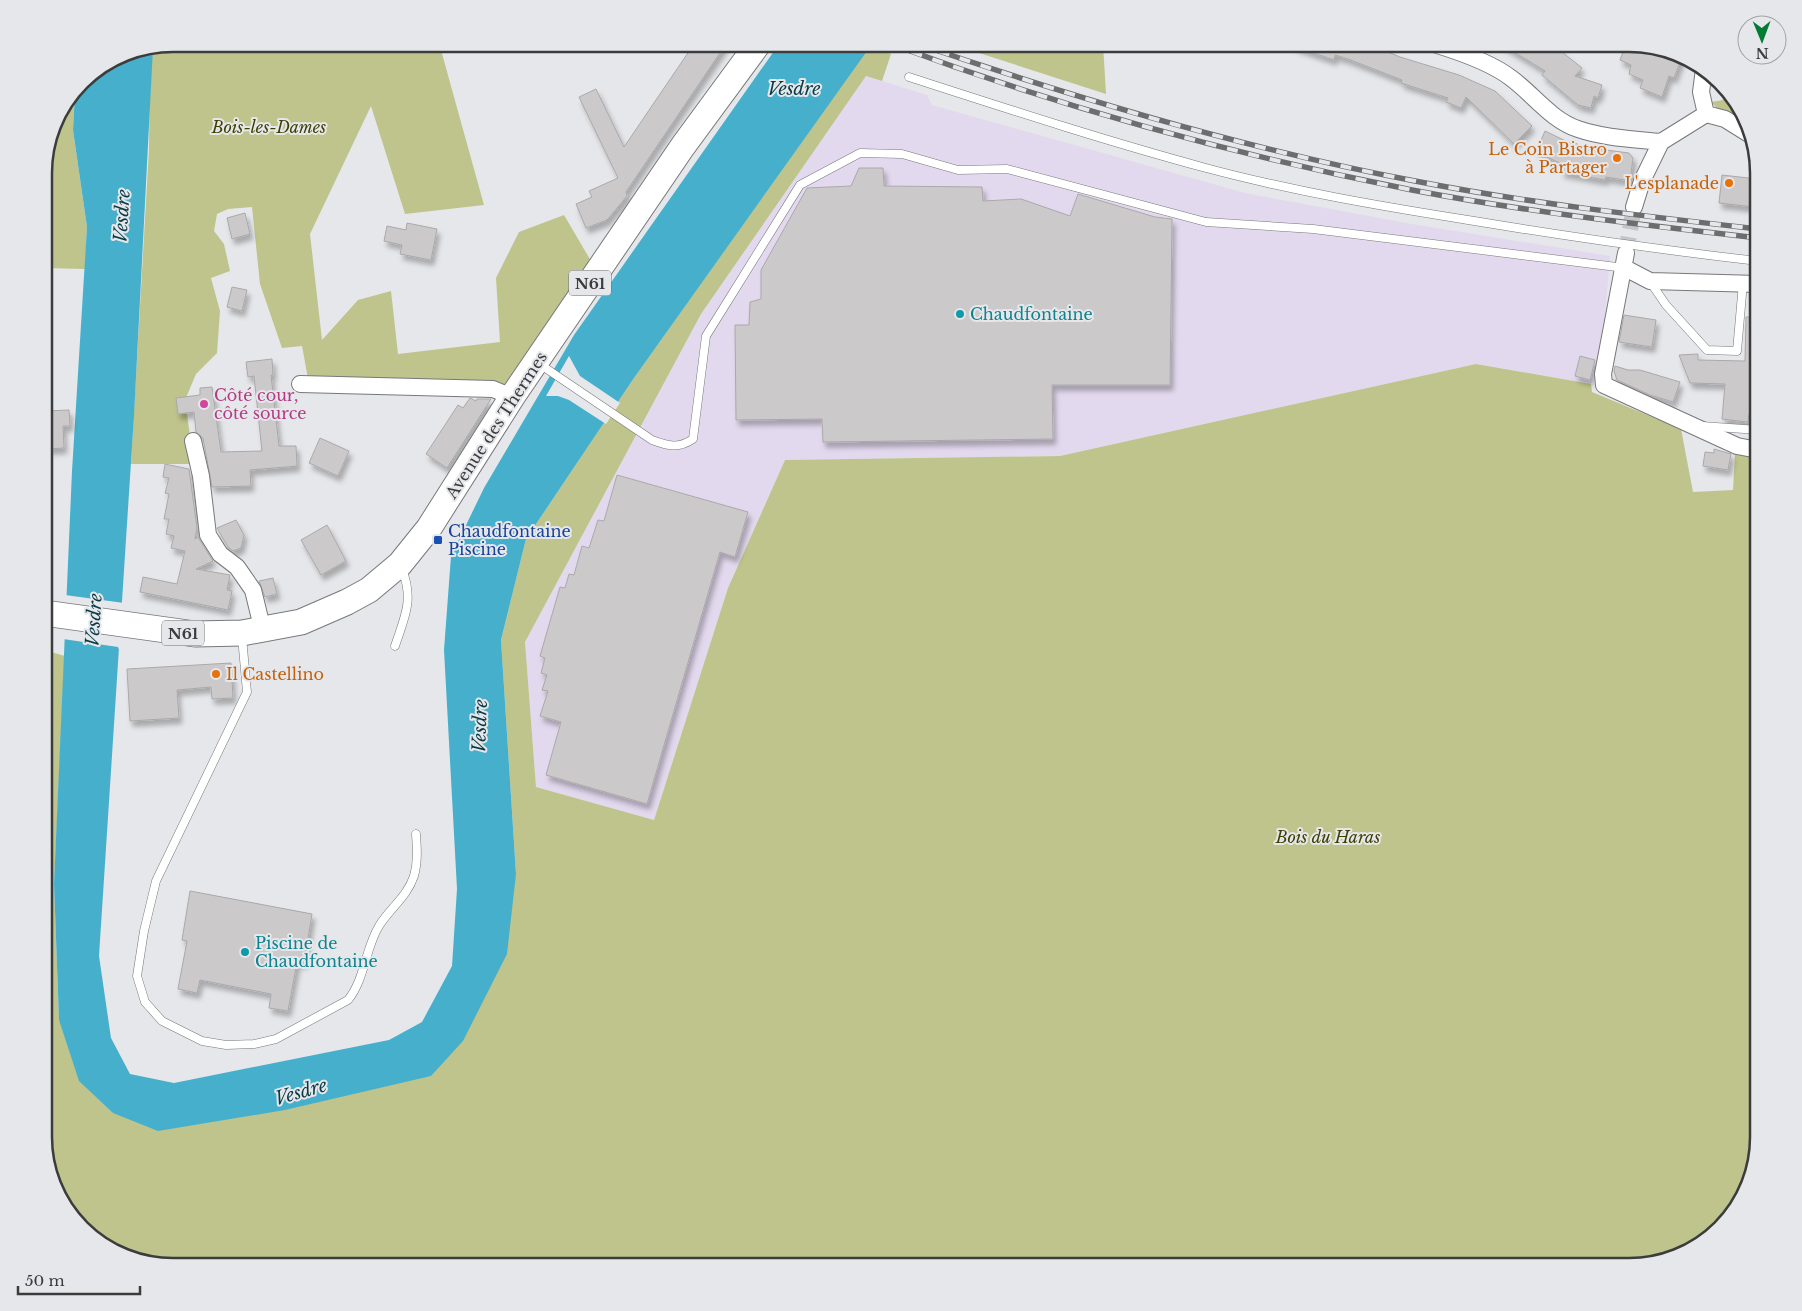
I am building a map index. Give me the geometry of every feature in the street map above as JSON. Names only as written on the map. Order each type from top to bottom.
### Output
[{"type":"main road","name":"Avenue des Thermes","points":[[53,614],[195,634],[253,632],[301,622],[369,590],[400,564],[429,528],[512,397],[682,146],[751,53]]},
{"type":"street","points":[[1461,53],[1510,77],[1548,112],[1576,129],[1618,137],[1661,142]]},
{"type":"street","points":[[1703,78],[1701,92],[1706,114]]},
{"type":"street","points":[[1634,207],[1642,181],[1661,142],[1706,114],[1725,119],[1741,129]]},
{"type":"street","points":[[1750,284],[1650,281],[1626,261],[1603,374],[1604,385],[1737,446],[1750,448]]},
{"type":"street","points":[[300,384],[493,389],[512,397]]},
{"type":"street","points":[[193,442],[201,476],[208,535],[220,554],[237,567],[254,590],[253,632]]},
{"type":"lane","points":[[909,77],[1074,130],[1208,168],[1363,203],[1595,240],[1750,259]]},
{"type":"lane","points":[[537,362],[652,440],[671,447],[686,444],[693,439],[706,336],[800,185],[860,153],[902,154],[958,170],[1007,169],[1206,222],[1313,229],[1626,261]]},
{"type":"lane","points":[[1650,281],[1666,305],[1707,350],[1736,350],[1750,284]]},
{"type":"lane","points":[[1698,428],[1704,425],[1750,429]]},
{"type":"lane","points":[[395,646],[409,606],[408,589],[400,564]]},
{"type":"lane","points":[[253,632],[247,692],[156,881],[144,931],[137,976],[145,1002],[162,1021],[202,1041],[226,1045],[254,1044],[276,1039],[348,1000],[355,991],[367,952],[379,926],[407,893],[414,874],[417,854],[416,834]]},
{"type":"shaded area","points":[[866,76],[927,95],[932,105],[1245,193],[1412,224],[1610,256],[1604,331],[1591,384],[1476,364],[1060,456],[785,460],[728,588],[654,820],[536,787],[525,642],[701,314]]},
{"type":"green space","name":"Bois-les-Dames","points":[[173,53],[442,53],[484,205],[405,214],[371,106],[310,234],[322,340],[358,300],[391,291],[398,354],[500,342],[496,278],[519,232],[564,215],[591,261],[502,392],[309,384],[302,346],[282,348],[260,284],[252,207],[228,209],[217,214],[214,231],[224,244],[230,271],[211,278],[220,311],[217,353],[196,374],[185,400],[194,464],[131,464],[149,149],[151,55]]},
{"type":"green space","name":"Bois du Haras","points":[[865,53],[891,54],[882,81],[866,76],[701,314],[525,642],[536,787],[654,820],[728,588],[785,460],[1060,456],[1476,364],[1591,384],[1592,392],[1681,429],[1693,492],[1733,490],[1735,453],[1750,456],[1750,1138],[1743,1177],[1725,1211],[1702,1234],[1682,1246],[1660,1254],[1629,1258],[173,1258],[134,1252],[100,1234],[77,1211],[65,1191],[59,1177],[53,1146],[53,653],[65,656],[54,884],[59,1020],[113,1113],[431,1076],[516,874],[501,640],[526,539],[634,378]]},
{"type":"green space","points":[[979,53],[1104,53],[1106,94]]},
{"type":"green space","points":[[1723,97],[1737,119],[1718,109],[1711,102],[1723,100]]},
{"type":"green space","points":[[74,104],[73,130],[87,227],[85,269],[53,268],[53,165],[59,134]]},
{"type":"water","name":"Vesdre","points":[[773,53],[866,53],[634,378],[526,539],[501,640],[516,874],[507,954],[463,1041],[431,1076],[285,1110],[158,1131],[113,1113],[79,1081],[59,1020],[54,884],[72,471],[87,227],[73,130],[74,104],[94,82],[106,73],[134,59],[153,55],[134,416],[99,956],[111,1038],[130,1074],[174,1083],[389,1040],[422,1022],[452,966],[457,889],[444,650],[451,556],[484,488],[574,335]]},
{"type":"pier","points":[[569,356],[580,376],[620,403],[606,424],[569,400],[558,396],[546,396]]},
{"type":"pier","points":[[65,595],[124,603],[121,655],[118,647],[63,639]]},
{"type":"building","points":[[688,53],[720,53],[626,192],[627,196],[607,220],[586,228],[576,204],[592,197],[589,191],[618,178],[579,97],[596,89],[624,147]]},
{"type":"building","points":[[1314,53],[1390,53],[1459,75],[1495,91],[1532,126],[1514,144],[1466,97],[1461,108],[1446,102],[1448,98],[1401,83],[1402,80],[1348,59],[1335,55],[1334,60]]},
{"type":"building","points":[[1516,53],[1563,53],[1582,68],[1575,76],[1602,85],[1598,98],[1594,96],[1591,108],[1578,105],[1542,75],[1545,71]]},
{"type":"building","points":[[1623,53],[1645,54],[1668,59],[1679,64],[1674,78],[1669,76],[1662,97],[1640,88],[1643,80],[1629,74],[1631,65],[1620,60]]},
{"type":"building","points":[[1545,131],[1574,145],[1575,143],[1583,147],[1629,153],[1633,158],[1630,181],[1606,177],[1605,180],[1561,172],[1564,165],[1536,152]]},
{"type":"building","name":"Chaudfontaine","points":[[859,168],[883,168],[884,186],[982,187],[983,201],[1021,199],[1070,216],[1078,194],[1155,217],[1172,219],[1170,385],[1052,385],[1053,439],[823,442],[822,419],[736,420],[735,325],[749,325],[750,302],[761,299],[761,270],[807,188],[851,186]]},
{"type":"building","points":[[1722,175],[1750,178],[1750,207],[1719,203]]},
{"type":"building","points":[[245,213],[250,234],[232,239],[227,218]]},
{"type":"building","points":[[407,223],[437,229],[431,260],[400,254],[402,245],[384,241],[387,226],[406,230]]},
{"type":"building","points":[[232,287],[247,290],[242,311],[227,307]]},
{"type":"building","points":[[1624,315],[1656,320],[1652,347],[1619,342]]},
{"type":"building","points":[[1746,317],[1750,317],[1750,414],[1748,422],[1722,419],[1725,384],[1690,383],[1679,355],[1698,354],[1698,360],[1745,361]]},
{"type":"building","points":[[1580,356],[1595,360],[1590,380],[1575,376]]},
{"type":"building","points":[[272,359],[273,375],[271,375],[279,446],[296,446],[297,466],[250,470],[251,486],[212,487],[203,438],[196,432],[194,412],[178,414],[176,398],[200,395],[200,388],[212,387],[221,452],[262,451],[254,376],[248,377],[246,362]]},
{"type":"building","points":[[1615,366],[1628,370],[1640,370],[1680,382],[1673,402],[1650,395],[1617,380],[1614,371]]},
{"type":"building","points":[[470,398],[476,401],[477,399],[491,399],[447,468],[426,454],[458,405],[463,408]]},
{"type":"building","points":[[69,410],[70,426],[63,426],[64,448],[53,449],[53,411]]},
{"type":"building","points":[[320,438],[349,451],[338,476],[309,463]]},
{"type":"building","points":[[1714,449],[1731,454],[1728,470],[1703,466],[1705,452],[1714,453]]},
{"type":"building","points":[[165,464],[189,469],[197,528],[195,539],[198,537],[213,561],[196,569],[230,575],[227,590],[232,591],[228,610],[140,592],[143,577],[177,584],[185,551],[171,548],[174,536],[166,534],[169,519],[164,519],[169,494],[165,493],[169,478],[163,477]]},
{"type":"building","points":[[617,475],[748,512],[735,557],[720,552],[647,804],[546,775],[561,722],[540,716],[548,691],[542,690],[547,675],[541,673],[545,658],[540,656],[560,587],[565,588],[569,574],[574,575],[582,546],[589,548],[598,520],[604,521]]},
{"type":"building","points":[[236,520],[244,535],[241,548],[233,551],[228,547],[217,528]]},
{"type":"building","points":[[327,525],[346,561],[321,575],[301,540]]},
{"type":"building","points":[[273,578],[277,594],[265,597],[259,581]]},
{"type":"building","points":[[231,663],[233,698],[212,699],[211,687],[177,690],[179,718],[130,721],[127,669]]},
{"type":"building","name":"Piscine de Chaudfontaine","points":[[190,891],[312,914],[304,963],[297,962],[288,1011],[269,1008],[271,994],[200,980],[197,993],[178,989],[187,941],[182,940]]},
{"type":"tunnel","points":[[1626,253],[1634,207]]},
{"type":"railway","points":[[916,53],[1083,109],[1148,128],[1346,176],[1498,205],[1750,237]]},
{"type":"railway","points":[[944,53],[1102,104],[1226,138],[1352,168],[1457,189],[1543,202],[1750,228]]},
{"type":"place","name":"Le Coin Bistro à Partager","points":[[1617,158]]},
{"type":"place","name":"L'esplanade","points":[[1729,183]]},
{"type":"place","name":"Chaudfontaine","points":[[960,314]]},
{"type":"place","name":"Côté cour, côté source","points":[[204,404]]},
{"type":"place","name":"Chaudfontaine Piscine","points":[[438,540]]},
{"type":"place","name":"Il Castellino","points":[[216,674]]},
{"type":"place","name":"Piscine de Chaudfontaine","points":[[245,952]]}]
